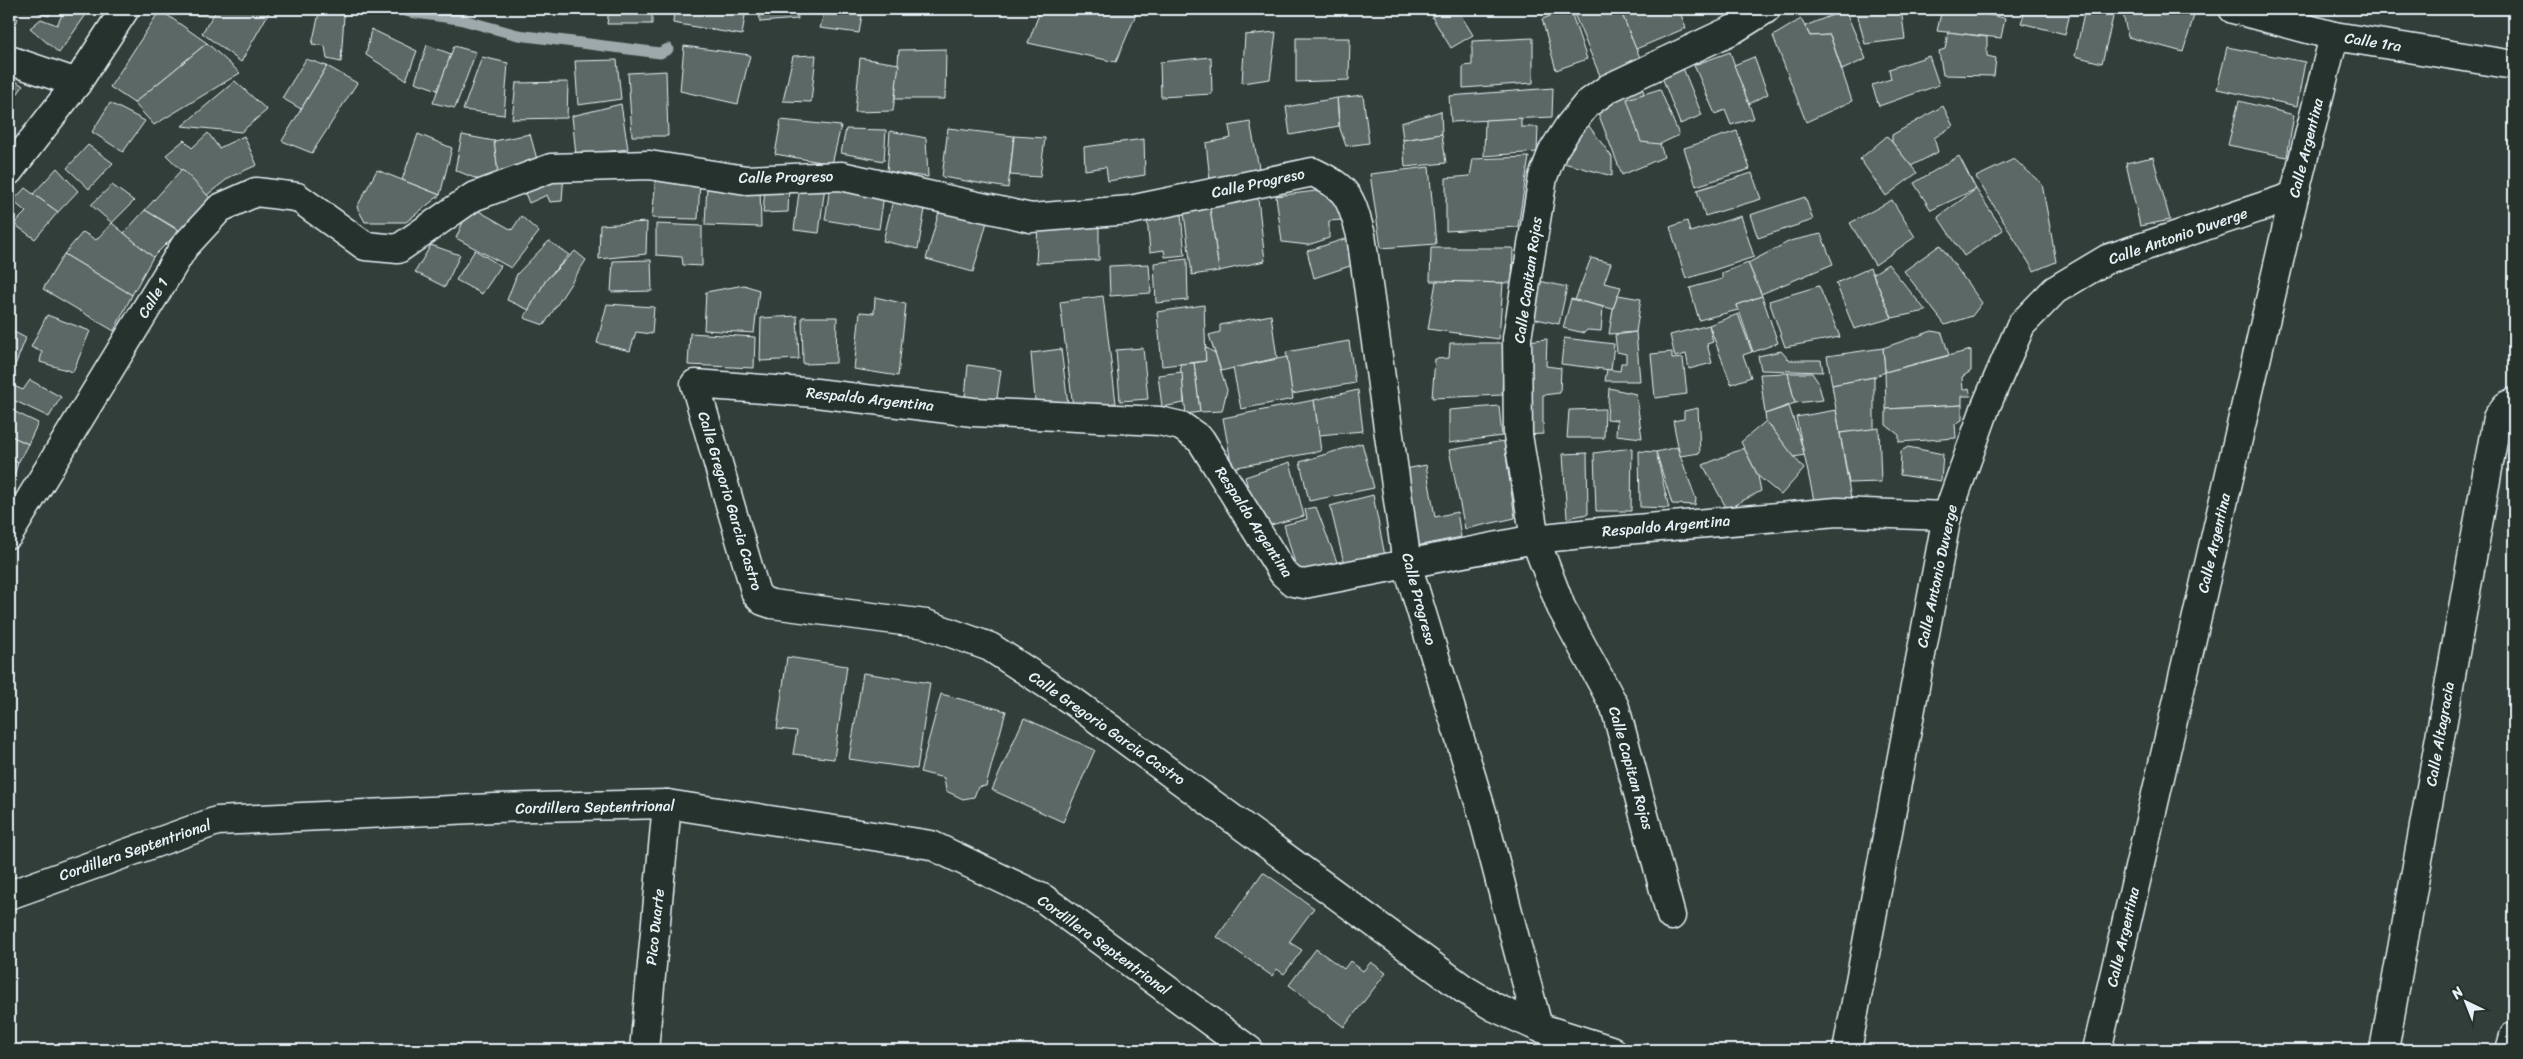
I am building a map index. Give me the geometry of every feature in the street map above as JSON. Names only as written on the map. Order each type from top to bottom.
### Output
[{"type":"street","points":[[9,171],[77,83],[125,9]]},
{"type":"street","name":"Calle Capitan Rojas","points":[[1671,916],[1615,707],[1561,608],[1535,540],[1518,435],[1517,338],[1543,177],[1553,152],[1569,126],[1588,104],[1609,88],[1734,29],[1766,9]]},
{"type":"street","name":"Calle 1ra","points":[[2233,9],[2334,36],[2514,65]]},
{"type":"street","name":"Calle Argentina","points":[[2097,1050],[2294,196],[2334,36]]},
{"type":"street","points":[[9,60],[77,83]]},
{"type":"street","name":"Calle Progreso","points":[[365,246],[398,249],[473,196],[551,168],[649,165],[746,180],[841,176],[1031,218],[1130,210],[1313,172],[1335,182],[1351,198],[1361,235],[1406,564],[1482,812],[1538,1027]]},
{"type":"street","name":"Calle 1","points":[[9,534],[184,247],[220,208],[256,192],[297,197],[365,246]]},
{"type":"street","name":"Calle Antonio Duverge","points":[[1847,1050],[1947,516],[1986,406],[2021,325],[2055,290],[2107,259],[2294,196]]},
{"type":"street","name":"Respaldo Argentina","points":[[695,384],[825,394],[973,412],[1166,423],[1181,426],[1201,440],[1283,573],[1293,582],[1304,584],[1535,540],[1693,523],[1837,512],[1947,516]]},
{"type":"street","name":"Calle Gregorio Garcia Castro","points":[[695,384],[756,594],[763,601],[772,604],[926,624],[990,647],[1074,702],[1464,989],[1494,1007],[1538,1027],[1611,1050]]},
{"type":"street","name":"Calle Altagracia","points":[[2384,1050],[2506,410]]},
{"type":"street","name":"Cordillera Septentrional","points":[[9,896],[217,821],[494,808],[667,804],[931,845],[1044,899],[1249,1050]]},
{"type":"street","name":"Pico Duarte","points":[[644,1050],[667,804]]},
{"type":"street","points":[[2510,1050],[2514,1036]]},
{"type":"shaded area","points":[[185,9],[217,9],[207,16],[191,15]]},
{"type":"building","points":[[28,9],[51,9],[49,16]]},
{"type":"building","points":[[65,9],[90,9],[59,53],[30,28],[41,19],[57,25]]},
{"type":"building","points":[[217,9],[271,9],[241,62],[202,33]]},
{"type":"building","points":[[320,9],[331,9],[344,15],[341,62],[327,59],[325,46],[312,44]]},
{"type":"building","points":[[563,9],[601,9],[601,14],[563,15]]},
{"type":"building","points":[[609,9],[652,9],[652,24],[607,24]]},
{"type":"building","points":[[674,9],[746,9],[742,35],[673,23]]},
{"type":"building","points":[[759,9],[797,9],[798,19],[760,22]]},
{"type":"building","points":[[825,9],[863,9],[859,33],[820,28]]},
{"type":"building","points":[[1041,9],[1071,9],[1089,12],[1089,9],[1125,9],[1137,12],[1116,62],[1028,43]]},
{"type":"building","points":[[1445,9],[1457,9],[1473,35],[1451,48],[1432,17]]},
{"type":"building","points":[[1570,9],[1587,59],[1556,70],[1542,19]]},
{"type":"building","points":[[1572,9],[1620,9],[1643,65],[1603,83]]},
{"type":"building","points":[[1620,9],[1679,9],[1686,28],[1636,49]]},
{"type":"building","points":[[1856,9],[1901,9],[1905,39],[1865,44]]},
{"type":"building","points":[[1901,9],[1915,9],[1915,11],[1902,13]]},
{"type":"building","points":[[1942,9],[1958,9],[2005,18],[2001,38],[1937,31]]},
{"type":"building","points":[[1986,9],[2008,9],[2008,13]]},
{"type":"building","points":[[2026,9],[2071,9],[2065,34],[2021,23]]},
{"type":"building","points":[[2085,9],[2115,9],[2102,63],[2075,56]]},
{"type":"building","points":[[2122,9],[2187,9],[2195,12],[2183,52],[2128,37]]},
{"type":"building","points":[[9,10],[18,19],[9,31]]},
{"type":"building","points":[[160,10],[207,43],[134,103],[110,87]]},
{"type":"building","points":[[1845,10],[1866,59],[1842,70],[1830,35],[1810,36],[1805,26]]},
{"type":"building","points":[[1801,19],[1810,36],[1830,35],[1852,101],[1806,122],[1773,36]]},
{"type":"building","points":[[371,29],[417,51],[406,80],[366,55]]},
{"type":"building","points":[[1276,32],[1270,79],[1242,83],[1245,35]]},
{"type":"building","points":[[1948,32],[1987,37],[1987,56],[1996,58],[1994,76],[1943,75],[1939,51],[1945,49]]},
{"type":"building","points":[[1296,38],[1350,38],[1349,80],[1296,82]]},
{"type":"building","points":[[1533,38],[1533,83],[1463,88],[1463,66],[1472,65],[1472,41]]},
{"type":"building","points":[[207,43],[240,73],[154,125],[134,103]]},
{"type":"building","points":[[427,45],[451,54],[438,90],[415,82]]},
{"type":"building","points":[[454,46],[476,52],[455,108],[433,103]]},
{"type":"building","points":[[684,46],[750,55],[738,104],[680,91]]},
{"type":"building","points":[[2227,47],[2305,62],[2297,106],[2217,89]]},
{"type":"building","points":[[946,49],[945,99],[895,99],[899,50]]},
{"type":"building","points":[[1730,52],[1754,118],[1731,125],[1725,110],[1715,114],[1694,65]]},
{"type":"building","points":[[816,55],[811,102],[783,101],[793,56]]},
{"type":"building","points":[[1929,56],[1939,85],[1879,106],[1872,85],[1891,79],[1889,69]]},
{"type":"building","points":[[482,57],[508,63],[504,115],[463,110]]},
{"type":"building","points":[[1211,57],[1212,94],[1161,97],[1160,62]]},
{"type":"building","points":[[1754,57],[1768,94],[1749,104],[1734,65]]},
{"type":"building","points":[[860,58],[899,64],[893,111],[855,112]]},
{"type":"building","points":[[306,59],[327,66],[301,109],[282,98]]},
{"type":"building","points":[[617,60],[621,99],[578,105],[575,61]]},
{"type":"building","points":[[327,66],[357,83],[312,153],[282,141]]},
{"type":"building","points":[[1683,68],[1702,115],[1680,124],[1662,77]]},
{"type":"building","points":[[666,71],[668,136],[632,136],[628,73]]},
{"type":"building","points":[[9,76],[23,86],[9,106]]},
{"type":"building","points":[[235,81],[267,110],[241,132],[182,126]]},
{"type":"building","points":[[568,82],[567,118],[512,119],[516,83]]},
{"type":"building","points":[[1642,87],[1664,157],[1622,175],[1598,113],[1612,100]]},
{"type":"building","points":[[1553,88],[1552,117],[1451,122],[1449,96]]},
{"type":"building","points":[[1660,89],[1679,135],[1660,144],[1641,142],[1627,99]]},
{"type":"building","points":[[1363,95],[1369,143],[1346,146],[1340,129],[1337,98]]},
{"type":"building","points":[[1337,98],[1339,126],[1290,135],[1286,107]]},
{"type":"building","points":[[2239,101],[2294,115],[2287,157],[2228,145]]},
{"type":"building","points":[[110,103],[145,121],[123,152],[92,132]]},
{"type":"building","points":[[621,104],[628,149],[576,155],[572,116]]},
{"type":"building","points":[[1943,106],[1953,126],[1934,138],[1938,152],[1911,166],[1892,142],[1892,135]]},
{"type":"building","points":[[1441,111],[1442,134],[1403,140],[1401,123]]},
{"type":"building","points":[[1521,118],[1521,127],[1538,127],[1537,152],[1484,156],[1485,120]]},
{"type":"building","points":[[781,120],[841,126],[832,164],[775,154]]},
{"type":"building","points":[[1250,122],[1259,168],[1210,180],[1206,143],[1231,138],[1229,126]]},
{"type":"building","points":[[1586,122],[1612,157],[1612,176],[1560,162]]},
{"type":"building","points":[[948,128],[1014,136],[1008,188],[942,177]]},
{"type":"building","points":[[846,129],[886,130],[884,161],[841,153]]},
{"type":"building","points":[[890,131],[926,138],[928,177],[887,172]]},
{"type":"building","points":[[1737,131],[1750,169],[1696,186],[1684,148]]},
{"type":"building","points":[[208,133],[219,148],[244,136],[257,165],[230,177],[207,195],[166,155],[184,140],[192,148]]},
{"type":"building","points":[[418,134],[452,148],[440,195],[402,180]]},
{"type":"building","points":[[530,134],[538,163],[498,174],[494,141]]},
{"type":"building","points":[[1442,134],[1446,163],[1405,167],[1403,140]]},
{"type":"building","points":[[462,135],[494,141],[498,174],[482,181],[455,170]]},
{"type":"building","points":[[1014,136],[1045,138],[1040,177],[1010,175]]},
{"type":"building","points":[[1887,136],[1917,173],[1886,196],[1860,159]]},
{"type":"building","points":[[1144,139],[1145,175],[1108,181],[1106,167],[1085,170],[1084,147]]},
{"type":"building","points":[[88,145],[113,163],[89,189],[67,168]]},
{"type":"building","points":[[1959,156],[1976,189],[1931,210],[1914,183]]},
{"type":"building","points":[[1529,157],[1518,227],[1446,231],[1446,178],[1470,176],[1473,159]]},
{"type":"building","points":[[2153,157],[2170,220],[2140,226],[2126,163]]},
{"type":"building","points":[[2014,159],[2042,184],[2051,233],[2056,262],[2034,271],[1976,177]]},
{"type":"building","points":[[1429,167],[1436,244],[1381,248],[1370,174]]},
{"type":"building","points":[[57,168],[78,191],[58,212],[33,194]]},
{"type":"building","points":[[182,169],[214,202],[184,233],[145,210]]},
{"type":"building","points":[[377,170],[440,195],[406,222],[365,222],[357,207]]},
{"type":"building","points":[[564,172],[562,201],[550,202],[547,195],[529,203],[521,183]]},
{"type":"building","points":[[1752,173],[1761,199],[1705,216],[1697,190]]},
{"type":"building","points":[[656,179],[700,181],[698,219],[652,218]]},
{"type":"building","points":[[112,185],[134,201],[112,223],[91,205]]},
{"type":"building","points":[[707,185],[760,187],[761,227],[705,225]]},
{"type":"building","points":[[800,185],[825,186],[819,233],[794,230]]},
{"type":"building","points":[[789,187],[788,212],[763,213],[765,188]]},
{"type":"building","points":[[830,187],[884,195],[879,229],[825,220]]},
{"type":"building","points":[[25,188],[58,212],[35,239],[14,224],[26,212],[13,201]]},
{"type":"building","points":[[1976,189],[2003,230],[1964,256],[1938,217]]},
{"type":"building","points":[[1324,190],[1339,204],[1341,220],[1329,221],[1329,238],[1308,245],[1282,242],[1276,196]]},
{"type":"building","points":[[894,196],[926,204],[918,249],[883,241]]},
{"type":"building","points":[[1805,197],[1813,220],[1758,238],[1750,215]]},
{"type":"building","points":[[1258,198],[1265,261],[1219,271],[1210,208]]},
{"type":"building","points":[[1892,200],[1915,237],[1875,265],[1850,223]]},
{"type":"building","points":[[470,206],[512,230],[521,216],[539,232],[511,268],[456,238]]},
{"type":"building","points":[[940,208],[987,222],[973,272],[926,259]]},
{"type":"building","points":[[1210,208],[1219,271],[1192,275],[1184,213]]},
{"type":"building","points":[[145,210],[179,231],[153,257],[124,233]]},
{"type":"building","points":[[1181,214],[1185,255],[1165,257],[1164,250],[1150,252],[1147,218]]},
{"type":"building","points":[[1741,216],[1754,257],[1686,279],[1670,227],[1687,221],[1690,232]]},
{"type":"building","points":[[1099,220],[1099,260],[1036,263],[1038,225]]},
{"type":"building","points":[[647,222],[646,254],[599,259],[600,225]]},
{"type":"building","points":[[112,223],[153,257],[132,295],[64,254],[83,232],[96,240]]},
{"type":"building","points":[[656,224],[702,226],[702,266],[683,265],[682,257],[656,255]]},
{"type":"building","points":[[1821,234],[1833,264],[1761,294],[1748,263],[1790,241]]},
{"type":"building","points":[[1354,236],[1362,262],[1314,278],[1307,251]]},
{"type":"building","points":[[549,241],[569,255],[546,280],[529,310],[507,300],[517,274]]},
{"type":"building","points":[[431,245],[460,255],[445,287],[415,272]]},
{"type":"building","points":[[1940,245],[1982,303],[1972,316],[1945,325],[1904,271]]},
{"type":"building","points":[[1431,248],[1513,248],[1512,283],[1430,281]]},
{"type":"building","points":[[475,250],[501,266],[482,294],[456,280]]},
{"type":"building","points":[[575,251],[586,260],[544,325],[524,318],[546,280]]},
{"type":"building","points":[[64,254],[132,295],[114,331],[43,289]]},
{"type":"building","points":[[1591,258],[1611,263],[1604,283],[1621,287],[1613,309],[1575,300]]},
{"type":"building","points":[[1187,259],[1188,300],[1156,303],[1154,263]]},
{"type":"building","points":[[651,260],[652,291],[611,292],[613,261]]},
{"type":"building","points":[[1748,263],[1762,296],[1737,305],[1738,310],[1699,320],[1690,288],[1722,279],[1722,273]]},
{"type":"building","points":[[1149,264],[1151,293],[1110,296],[1109,266]]},
{"type":"building","points":[[1888,264],[1926,311],[1892,318],[1873,274]]},
{"type":"building","points":[[1870,268],[1892,318],[1854,329],[1836,283]]},
{"type":"building","points":[[1436,281],[1503,283],[1499,339],[1428,329]]},
{"type":"building","points":[[1539,281],[1567,287],[1559,324],[1532,318]]},
{"type":"building","points":[[744,285],[759,290],[754,333],[704,330],[706,292]]},
{"type":"building","points":[[1819,286],[1840,337],[1785,347],[1769,301]]},
{"type":"building","points":[[1618,295],[1641,299],[1636,332],[1609,334],[1613,309]]},
{"type":"building","points":[[1103,296],[1116,403],[1073,407],[1060,302]]},
{"type":"building","points":[[1762,296],[1778,343],[1753,352],[1737,305]]},
{"type":"building","points":[[875,297],[906,304],[898,376],[854,369],[860,312],[874,313]]},
{"type":"building","points":[[1571,299],[1603,307],[1601,331],[1587,330],[1584,333],[1563,328]]},
{"type":"building","points":[[607,304],[654,307],[652,334],[636,332],[630,351],[597,343]]},
{"type":"building","points":[[1204,305],[1206,361],[1162,366],[1157,312]]},
{"type":"building","points":[[1738,314],[1752,352],[1743,355],[1751,377],[1731,384],[1709,325]]},
{"type":"building","points":[[47,315],[90,331],[73,372],[40,362],[42,352],[31,347]]},
{"type":"building","points":[[1271,315],[1277,358],[1221,371],[1209,335],[1220,332],[1220,325]]},
{"type":"building","points":[[797,316],[799,359],[760,361],[761,318]]},
{"type":"building","points":[[802,317],[837,317],[836,363],[803,364]]},
{"type":"building","points":[[1709,325],[1713,342],[1707,344],[1712,363],[1689,369],[1686,354],[1675,357],[1670,335]]},
{"type":"building","points":[[12,331],[26,338],[16,363],[9,371],[9,335]]},
{"type":"building","points":[[1932,331],[1942,333],[1949,355],[1885,372],[1883,348]]},
{"type":"building","points":[[1636,332],[1640,381],[1605,381],[1607,369],[1620,371],[1621,363],[1626,363],[1626,354],[1617,352],[1615,335]]},
{"type":"building","points":[[690,333],[755,337],[754,368],[688,365]]},
{"type":"building","points":[[1564,338],[1614,344],[1611,370],[1561,364]]},
{"type":"building","points":[[1547,339],[1546,366],[1561,368],[1560,393],[1543,395],[1543,434],[1525,435],[1526,341]]},
{"type":"building","points":[[1349,341],[1355,383],[1292,394],[1286,352]]},
{"type":"building","points":[[1450,343],[1504,343],[1502,395],[1432,398],[1435,359],[1449,358]]},
{"type":"building","points":[[1205,347],[1215,353],[1227,390],[1222,411],[1200,412],[1194,363],[1206,361]]},
{"type":"building","points":[[1143,348],[1148,399],[1120,401],[1116,350]]},
{"type":"building","points":[[1883,348],[1885,372],[1874,377],[1832,385],[1827,356]]},
{"type":"building","points":[[1061,349],[1069,412],[1036,412],[1031,353]]},
{"type":"building","points":[[1971,350],[1971,371],[1962,377],[1963,390],[1969,388],[1971,396],[1962,396],[1962,405],[1886,409],[1885,372]]},
{"type":"building","points":[[1781,351],[1789,360],[1821,360],[1823,372],[1761,370],[1758,356]]},
{"type":"building","points":[[1672,352],[1672,359],[1683,358],[1687,394],[1655,398],[1651,354]]},
{"type":"building","points":[[1287,357],[1293,399],[1241,409],[1233,368]]},
{"type":"building","points":[[1194,363],[1200,412],[1186,414],[1180,364]]},
{"type":"building","points":[[968,365],[1001,370],[996,405],[965,397]]},
{"type":"building","points":[[1182,372],[1184,403],[1162,407],[1158,375]]},
{"type":"building","points":[[1788,373],[1795,403],[1765,414],[1760,374]]},
{"type":"building","points":[[1788,373],[1812,373],[1818,382],[1823,400],[1795,403]]},
{"type":"building","points":[[1874,377],[1874,429],[1840,433],[1832,385]]},
{"type":"building","points":[[30,380],[61,397],[49,417],[9,398],[9,384],[23,390]]},
{"type":"building","points":[[1609,388],[1636,394],[1642,438],[1616,435],[1617,420],[1607,419]]},
{"type":"building","points":[[1358,390],[1363,431],[1319,435],[1314,400]]},
{"type":"building","points":[[1314,400],[1321,451],[1232,468],[1223,418]]},
{"type":"building","points":[[1962,405],[1962,420],[1955,424],[1956,438],[1899,442],[1899,435],[1886,425],[1886,409]]},
{"type":"building","points":[[1499,406],[1502,436],[1449,443],[1449,410]]},
{"type":"building","points":[[1789,406],[1805,455],[1794,457],[1766,421],[1765,414]]},
{"type":"building","points":[[1698,408],[1700,453],[1680,456],[1673,421],[1684,419],[1684,411]]},
{"type":"building","points":[[9,409],[38,423],[28,444],[9,435]]},
{"type":"building","points":[[1605,409],[1604,438],[1567,438],[1569,410]]},
{"type":"building","points":[[1836,410],[1851,499],[1815,505],[1796,417]]},
{"type":"building","points":[[1766,421],[1804,469],[1781,495],[1758,476],[1741,442]]},
{"type":"building","points":[[1879,428],[1881,482],[1849,483],[1840,433]]},
{"type":"building","points":[[9,435],[28,444],[18,463],[9,458]]},
{"type":"building","points":[[1504,441],[1515,518],[1465,529],[1449,450]]},
{"type":"building","points":[[1362,443],[1374,488],[1309,501],[1300,462]]},
{"type":"building","points":[[1677,447],[1696,499],[1695,505],[1672,504],[1656,452]]},
{"type":"building","points":[[1908,447],[1943,454],[1941,481],[1900,475],[1901,451]]},
{"type":"building","points":[[1632,448],[1631,511],[1596,511],[1594,453]]},
{"type":"building","points":[[1744,448],[1758,476],[1761,491],[1727,509],[1703,465]]},
{"type":"building","points":[[1639,451],[1656,452],[1669,508],[1640,507]]},
{"type":"building","points":[[1587,453],[1588,514],[1567,518],[1563,454]]},
{"type":"building","points":[[9,458],[18,463],[9,493]]},
{"type":"building","points":[[1290,462],[1304,516],[1260,528],[1245,477]]},
{"type":"building","points":[[1426,465],[1435,517],[1457,512],[1461,537],[1411,547],[1400,470]]},
{"type":"building","points":[[1373,495],[1385,556],[1345,567],[1330,506]]},
{"type":"building","points":[[1316,507],[1340,570],[1298,574],[1284,525],[1307,519],[1305,509]]},
{"type":"building","points":[[787,657],[847,666],[834,759],[793,754],[797,731],[777,729]]},
{"type":"building","points":[[863,673],[930,683],[917,769],[849,759]]},
{"type":"building","points":[[941,694],[1006,711],[986,786],[978,787],[974,797],[963,799],[946,791],[944,778],[920,772]]},
{"type":"building","points":[[1024,718],[1095,750],[1063,822],[992,790]]},
{"type":"building","points":[[1263,872],[1314,908],[1289,942],[1302,950],[1284,974],[1277,969],[1272,976],[1217,937]]},
{"type":"building","points":[[1316,949],[1344,969],[1350,961],[1363,971],[1371,962],[1386,973],[1344,1027],[1289,985]]},
{"type":"waterway","points":[[398,9],[459,19],[518,35],[660,53],[668,49]]}]
